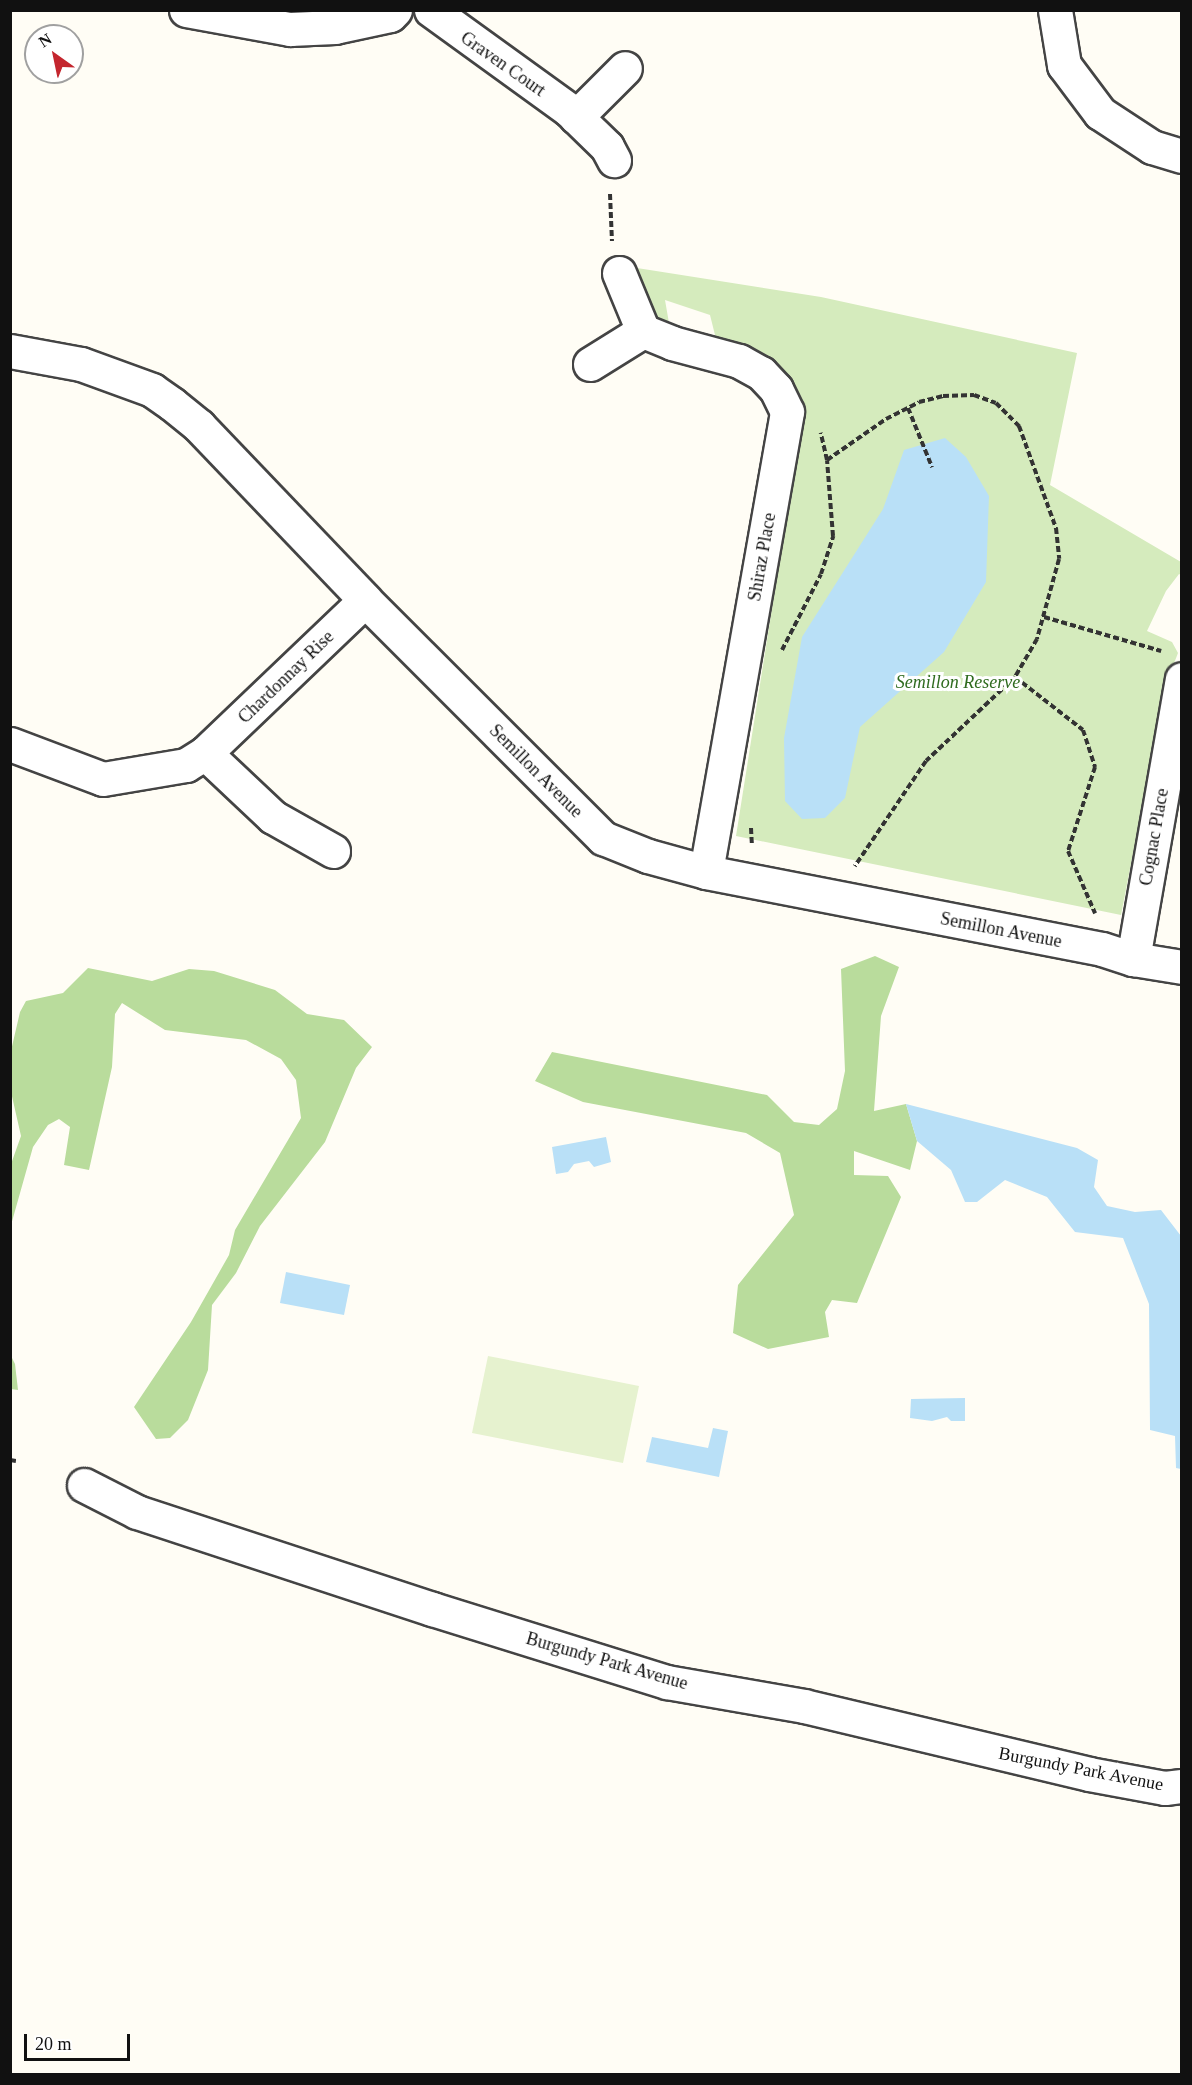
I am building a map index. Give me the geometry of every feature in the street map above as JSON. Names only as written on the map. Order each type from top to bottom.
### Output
[{"type":"street","points":[[186,10],[291,29],[335,27],[390,15],[395,10]]},
{"type":"street","name":"Graven Court","points":[[431,10],[576,117],[607,147],[612,176]]},
{"type":"street","points":[[1055,10],[1064,65],[1100,114],[1152,147],[1182,156]]},
{"type":"street","points":[[576,117],[625,68]]},
{"type":"street","points":[[590,364],[643,331],[619,273]]},
{"type":"street","name":"Shiraz Place","points":[[643,331],[672,343],[739,361],[760,373],[776,389],[787,412],[706,872]]},
{"type":"street","name":"Semillon Avenue","points":[[10,351],[81,364],[152,390],[172,404],[212,439],[365,600],[603,838],[648,856],[706,872],[1102,949],[1132,959],[1182,967]]},
{"type":"street","name":"Chardonnay Rise","points":[[10,744],[103,779],[186,765],[205,753],[365,600]]},
{"type":"street","name":"Cognac Place","points":[[1132,959],[1173,666]]},
{"type":"street","points":[[205,753],[273,817],[333,851]]},
{"type":"street","name":"Burgundy Park Avenue","points":[[84,1485],[137,1512],[432,1609],[667,1682],[804,1706],[1089,1774],[1165,1788],[1182,1786]]},
{"type":"path","points":[[612,176],[613,258],[619,273]]},
{"type":"path","points":[[827,460],[886,419],[908,408],[943,396],[974,395],[996,403],[1019,426],[1056,528],[1059,559],[1037,639],[1015,677],[926,761],[851,873]]},
{"type":"path","points":[[908,408],[932,467]]},
{"type":"path","points":[[1044,617],[1173,666]]},
{"type":"path","points":[[1015,677],[1083,730],[1095,767],[1068,851],[1095,914]]},
{"type":"green space","name":"Semillon Reserve","points":[[637,268],[821,297],[1077,353],[1050,485],[1181,562],[1181,575],[1179,574],[1166,591],[1147,631],[1172,642],[1178,653],[1166,684],[1121,915],[736,836],[802,419],[716,339],[710,315],[665,300],[669,323],[657,318],[649,308]]},
{"type":"green space","points":[[875,956],[899,967],[881,1016],[874,1111],[906,1104],[917,1141],[910,1170],[854,1151],[854,1175],[888,1176],[901,1197],[857,1303],[832,1300],[825,1312],[829,1337],[768,1349],[733,1333],[738,1285],[794,1215],[780,1153],[746,1133],[583,1102],[535,1081],[552,1052],[767,1095],[794,1122],[819,1125],[837,1109],[845,1071],[841,969]]},
{"type":"green space","points":[[88,968],[152,981],[189,969],[214,971],[275,990],[307,1014],[344,1020],[372,1047],[356,1068],[325,1142],[260,1226],[236,1273],[212,1305],[208,1370],[188,1420],[170,1438],[156,1439],[134,1407],[191,1322],[229,1255],[235,1230],[301,1118],[296,1080],[281,1059],[246,1040],[165,1030],[122,1003],[115,1014],[112,1067],[89,1170],[64,1165],[70,1127],[59,1119],[48,1125],[33,1147],[11,1225],[11,1164],[21,1136],[11,1092],[10,1055],[20,1012],[26,1001],[63,993]]},
{"type":"green space","points":[[11,1356],[15,1364],[18,1390],[11,1389]]},
{"type":"green space","points":[[488,1356],[639,1386],[623,1463],[472,1433]]},
{"type":"water","points":[[945,438],[966,457],[989,496],[986,582],[944,652],[860,727],[845,798],[825,818],[802,819],[785,801],[784,738],[802,637],[883,509],[904,450]]},
{"type":"water","points":[[906,1104],[1077,1148],[1098,1160],[1094,1187],[1107,1206],[1135,1212],[1161,1210],[1181,1236],[1181,1469],[1176,1468],[1175,1436],[1150,1430],[1149,1304],[1123,1238],[1075,1232],[1047,1197],[1005,1180],[977,1202],[965,1202],[951,1170],[917,1141]]},
{"type":"water","points":[[606,1137],[611,1162],[594,1167],[589,1161],[574,1164],[568,1172],[556,1174],[552,1147]]},
{"type":"water","points":[[286,1272],[350,1285],[344,1315],[280,1303]]},
{"type":"water","points":[[965,1398],[965,1421],[951,1421],[947,1417],[932,1421],[910,1418],[911,1399]]},
{"type":"water","points":[[713,1428],[728,1431],[719,1477],[646,1462],[652,1437],[708,1448]]}]
